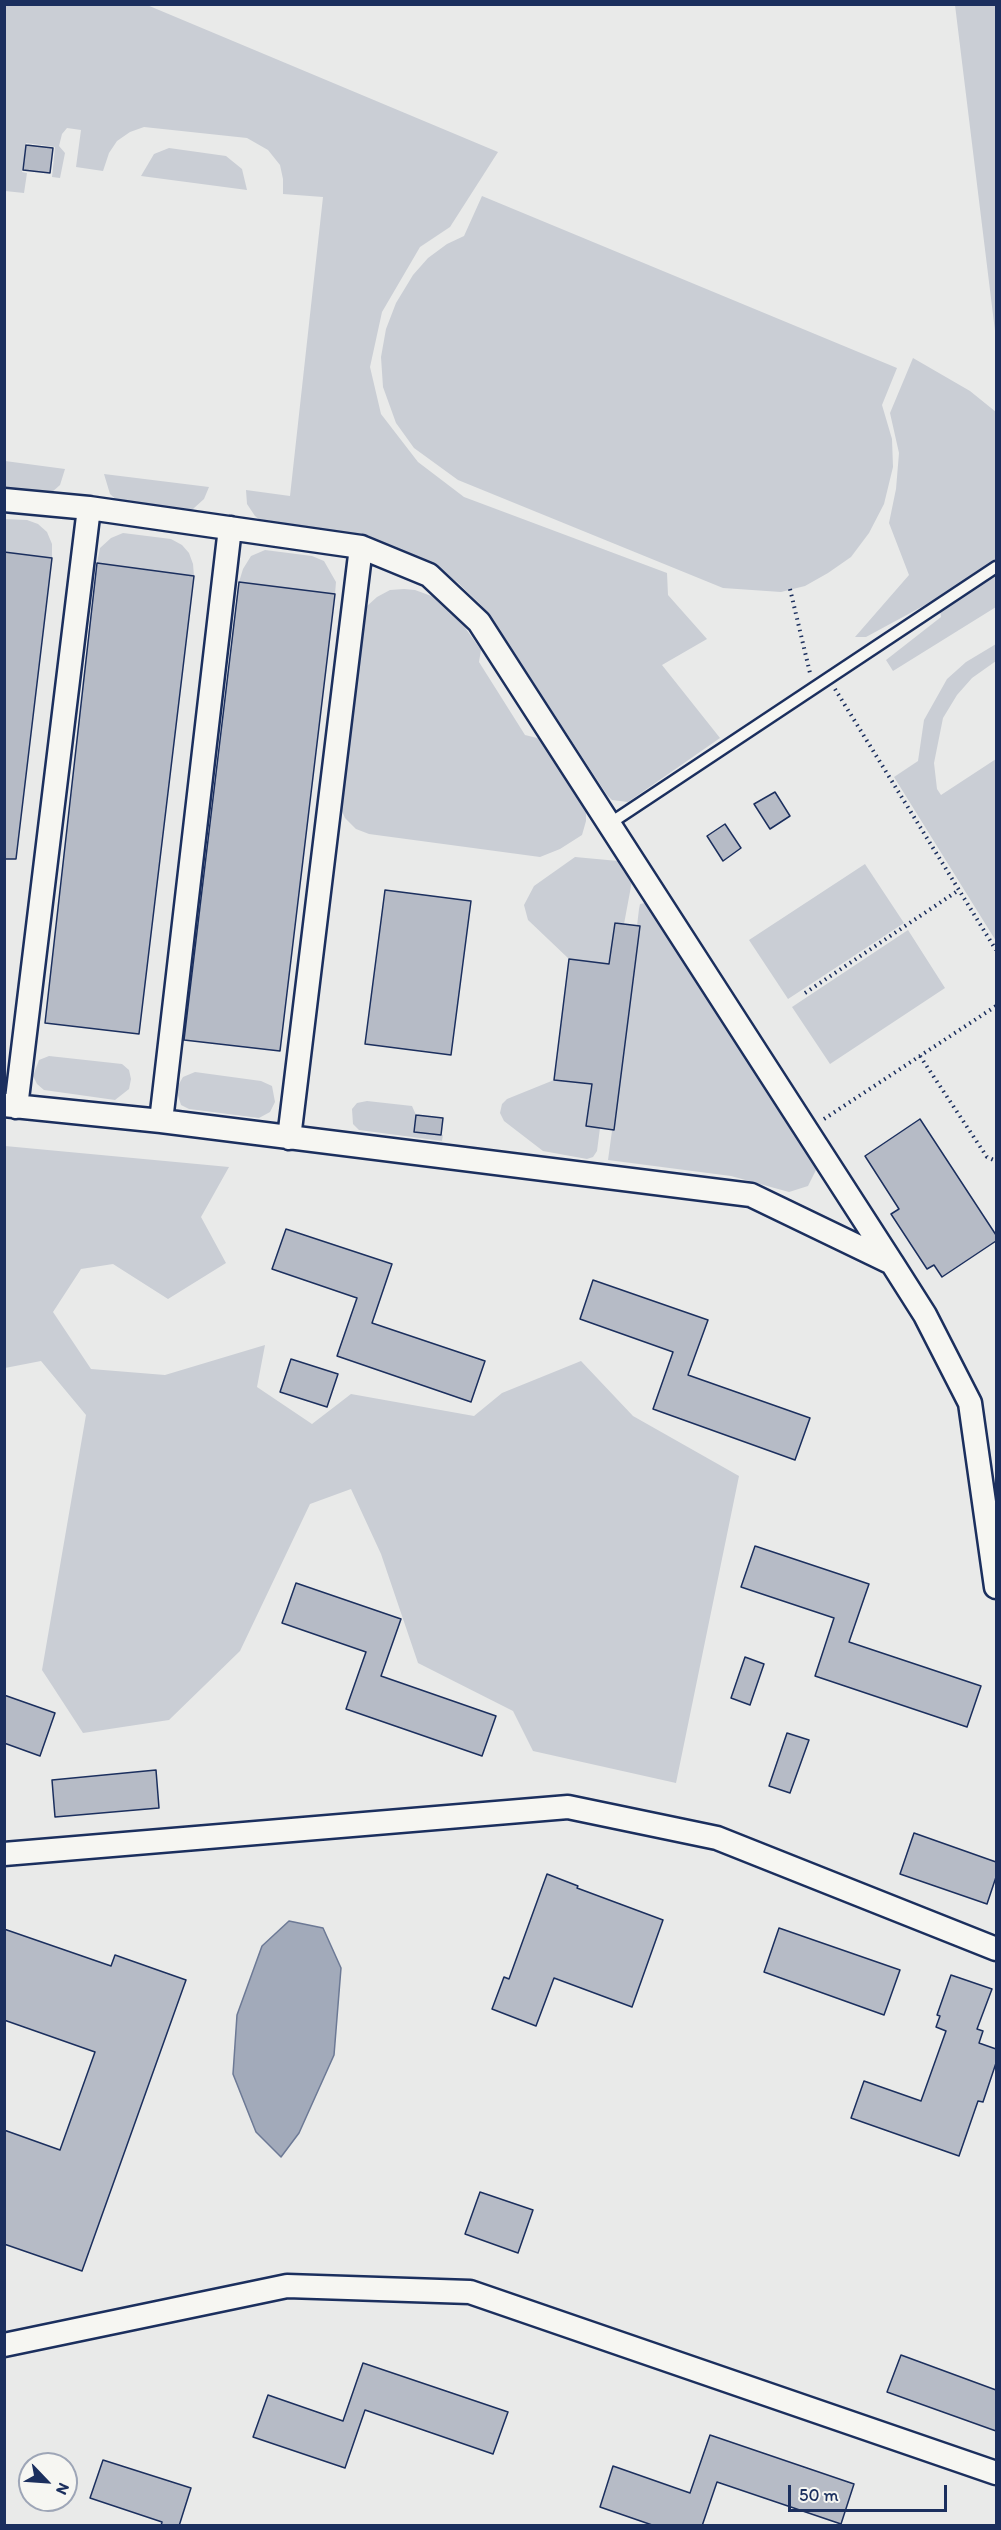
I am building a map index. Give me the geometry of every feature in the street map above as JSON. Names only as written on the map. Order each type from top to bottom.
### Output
[{"type":"street","points":[[4,500],[89,508],[361,547],[429,575],[479,622],[925,1316],[969,1403],[996,1587]]},
{"type":"street","points":[[89,508],[10,1106],[161,1121],[751,1195],[892,1263]]},
{"type":"street","points":[[161,1121],[231,528]]},
{"type":"street","points":[[289,1138],[361,547]]},
{"type":"street","points":[[4,1854],[568,1807],[717,1838],[996,1948]]},
{"type":"street","points":[[4,2345],[286,2286],[470,2292],[996,2473]]},
{"type":"lane","points":[[609,824],[996,567]]},
{"type":"path","points":[[790,589],[814,688]]},
{"type":"path","points":[[828,678],[996,950]]},
{"type":"path","points":[[805,993],[959,890]]},
{"type":"path","points":[[806,1130],[996,1006]]},
{"type":"path","points":[[920,1056],[987,1157],[996,1161]]},
{"type":"shaded area","points":[[5,5],[147,5],[498,152],[450,227],[420,247],[382,312],[370,367],[381,414],[418,462],[464,497],[667,573],[668,595],[707,639],[662,665],[720,738],[628,802],[612,800],[500,631],[481,605],[457,582],[417,557],[388,545],[357,536],[264,523],[255,516],[247,504],[246,490],[290,496],[323,197],[283,194],[280,165],[268,150],[247,138],[144,127],[130,132],[117,141],[109,153],[103,171],[76,167],[81,130],[67,128],[62,134],[59,146],[65,153],[60,178],[52,177],[55,147],[26,143],[22,172],[27,173],[24,193],[5,191]]},
{"type":"shaded area","points":[[955,5],[996,5],[996,339]]},
{"type":"shaded area","points":[[169,148],[226,156],[242,169],[247,190],[141,176],[154,154]]},
{"type":"shaded area","points":[[482,196],[897,368],[882,405],[892,439],[893,467],[884,504],[869,533],[851,557],[805,586],[781,592],[723,588],[458,480],[414,448],[396,423],[383,387],[381,357],[386,329],[396,303],[413,275],[428,258],[447,244],[464,236]]},
{"type":"shaded area","points":[[913,358],[970,391],[996,412],[996,607],[893,671],[886,660],[941,617],[938,598],[866,637],[855,637],[909,575],[889,523],[896,489],[899,453],[890,413]]},
{"type":"shaded area","points":[[5,461],[65,469],[60,485],[51,493],[39,497],[5,492]]},
{"type":"shaded area","points":[[104,474],[209,487],[204,499],[193,509],[179,514],[123,506],[110,494]]},
{"type":"shaded area","points":[[4,519],[27,520],[38,524],[47,532],[52,544],[52,558],[5,552]]},
{"type":"shaded area","points":[[123,533],[171,539],[182,545],[189,553],[194,576],[97,563],[100,548],[111,538]]},
{"type":"shaded area","points":[[265,550],[312,556],[324,561],[336,582],[335,594],[239,582],[243,569],[251,556]]},
{"type":"shaded area","points":[[390,590],[415,590],[434,597],[461,622],[481,650],[479,662],[525,735],[541,739],[586,809],[586,821],[582,835],[560,849],[540,857],[369,834],[356,829],[345,818],[338,802],[362,618],[367,606],[377,597]]},
{"type":"shaded area","points":[[996,644],[996,661],[972,678],[957,695],[943,718],[934,763],[937,789],[941,795],[996,759],[996,941],[894,777],[918,761],[924,720],[947,679],[966,662]]},
{"type":"shaded area","points":[[575,857],[618,861],[632,881],[624,924],[615,923],[609,964],[569,959],[528,920],[524,905],[534,886]]},
{"type":"shaded area","points":[[865,864],[904,923],[788,999],[749,940]]},
{"type":"shaded area","points":[[640,904],[649,904],[815,1159],[817,1168],[808,1186],[789,1192],[731,1176],[608,1160],[640,927],[637,926],[639,909]]},
{"type":"shaded area","points":[[908,930],[945,988],[830,1064],[792,1007]]},
{"type":"shaded area","points":[[49,1056],[122,1064],[129,1070],[131,1079],[129,1089],[115,1100],[44,1090],[33,1076],[39,1060]]},
{"type":"shaded area","points":[[195,1072],[261,1081],[272,1086],[275,1102],[270,1112],[259,1118],[189,1109],[181,1105],[176,1089],[183,1077]]},
{"type":"shaded area","points":[[554,1080],[592,1084],[586,1126],[600,1128],[597,1151],[593,1157],[587,1159],[543,1151],[504,1121],[500,1113],[502,1104],[507,1099]]},
{"type":"shaded area","points":[[367,1101],[412,1106],[416,1115],[414,1131],[443,1135],[442,1141],[359,1130],[353,1124],[352,1109],[357,1103]]},
{"type":"shaded area","points":[[5,1146],[229,1167],[201,1217],[226,1263],[168,1299],[113,1264],[81,1269],[53,1312],[91,1369],[165,1375],[265,1345],[257,1387],[312,1424],[351,1394],[474,1416],[502,1393],[581,1361],[633,1416],[739,1476],[676,1783],[533,1751],[513,1711],[418,1663],[381,1554],[351,1489],[310,1504],[240,1651],[169,1720],[83,1733],[42,1670],[86,1415],[41,1361],[5,1368]]},
{"type":"water","points":[[289,1921],[323,1928],[341,1968],[334,2055],[299,2133],[281,2157],[256,2132],[233,2074],[237,2015],[262,1946]]},
{"type":"building","points":[[26,145],[53,148],[50,173],[23,170]]},
{"type":"building","points":[[4,552],[52,558],[16,859],[4,859]]},
{"type":"building","points":[[97,563],[194,576],[139,1034],[45,1023]]},
{"type":"building","points":[[239,582],[335,594],[280,1051],[184,1040]]},
{"type":"building","points":[[775,792],[790,816],[770,829],[754,804]]},
{"type":"building","points":[[725,824],[741,848],[723,861],[707,836]]},
{"type":"building","points":[[385,890],[471,901],[451,1055],[365,1044]]},
{"type":"building","points":[[615,923],[640,926],[614,1130],[586,1126],[592,1084],[554,1080],[569,959],[609,964]]},
{"type":"building","points":[[416,1115],[443,1118],[441,1135],[414,1132]]},
{"type":"building","points":[[920,1119],[996,1235],[996,1241],[942,1277],[934,1265],[927,1269],[891,1214],[899,1209],[865,1156]]},
{"type":"building","points":[[286,1229],[392,1264],[372,1323],[485,1361],[471,1402],[337,1356],[357,1298],[272,1269]]},
{"type":"building","points":[[593,1280],[708,1320],[688,1375],[810,1418],[795,1460],[653,1409],[673,1352],[580,1319]]},
{"type":"building","points":[[291,1359],[338,1374],[327,1407],[280,1392]]},
{"type":"building","points":[[755,1546],[869,1584],[849,1642],[981,1686],[967,1727],[815,1676],[834,1618],[741,1587]]},
{"type":"building","points":[[296,1583],[401,1619],[381,1676],[496,1716],[482,1756],[346,1709],[366,1652],[282,1623]]},
{"type":"building","points":[[745,1657],[764,1664],[750,1705],[731,1698]]},
{"type":"building","points":[[4,1695],[55,1713],[40,1756],[4,1743]]},
{"type":"building","points":[[787,1733],[809,1740],[790,1793],[769,1786]]},
{"type":"building","points":[[156,1770],[159,1808],[55,1817],[52,1780]]},
{"type":"building","points":[[914,1833],[996,1862],[996,1877],[987,1904],[900,1874]]},
{"type":"building","points":[[547,1874],[578,1886],[577,1888],[663,1920],[632,2007],[554,1978],[536,2026],[492,2009],[504,1977],[509,1979]]},
{"type":"building","points":[[779,1928],[900,1970],[884,2015],[764,1972]]},
{"type":"building","points":[[4,1929],[111,1966],[115,1955],[186,1980],[82,2271],[4,2244],[4,2130],[60,2150],[95,2052],[4,2020]]},
{"type":"building","points":[[951,1975],[992,1989],[977,2029],[983,2031],[979,2043],[996,2049],[996,2063],[983,2102],[978,2101],[959,2156],[851,2118],[864,2081],[921,2101],[946,2031],[936,2027],[940,2016],[937,2015]]},
{"type":"building","points":[[480,2192],[533,2210],[518,2253],[465,2234]]},
{"type":"building","points":[[901,2355],[996,2390],[996,2431],[887,2392]]},
{"type":"building","points":[[363,2363],[508,2412],[493,2454],[365,2410],[345,2468],[253,2437],[268,2395],[343,2421]]},
{"type":"building","points":[[710,2435],[854,2484],[841,2524],[717,2482],[702,2526],[655,2526],[600,2507],[613,2466],[690,2493]]},
{"type":"building","points":[[103,2460],[191,2488],[179,2526],[161,2526],[162,2522],[90,2498]]}]
